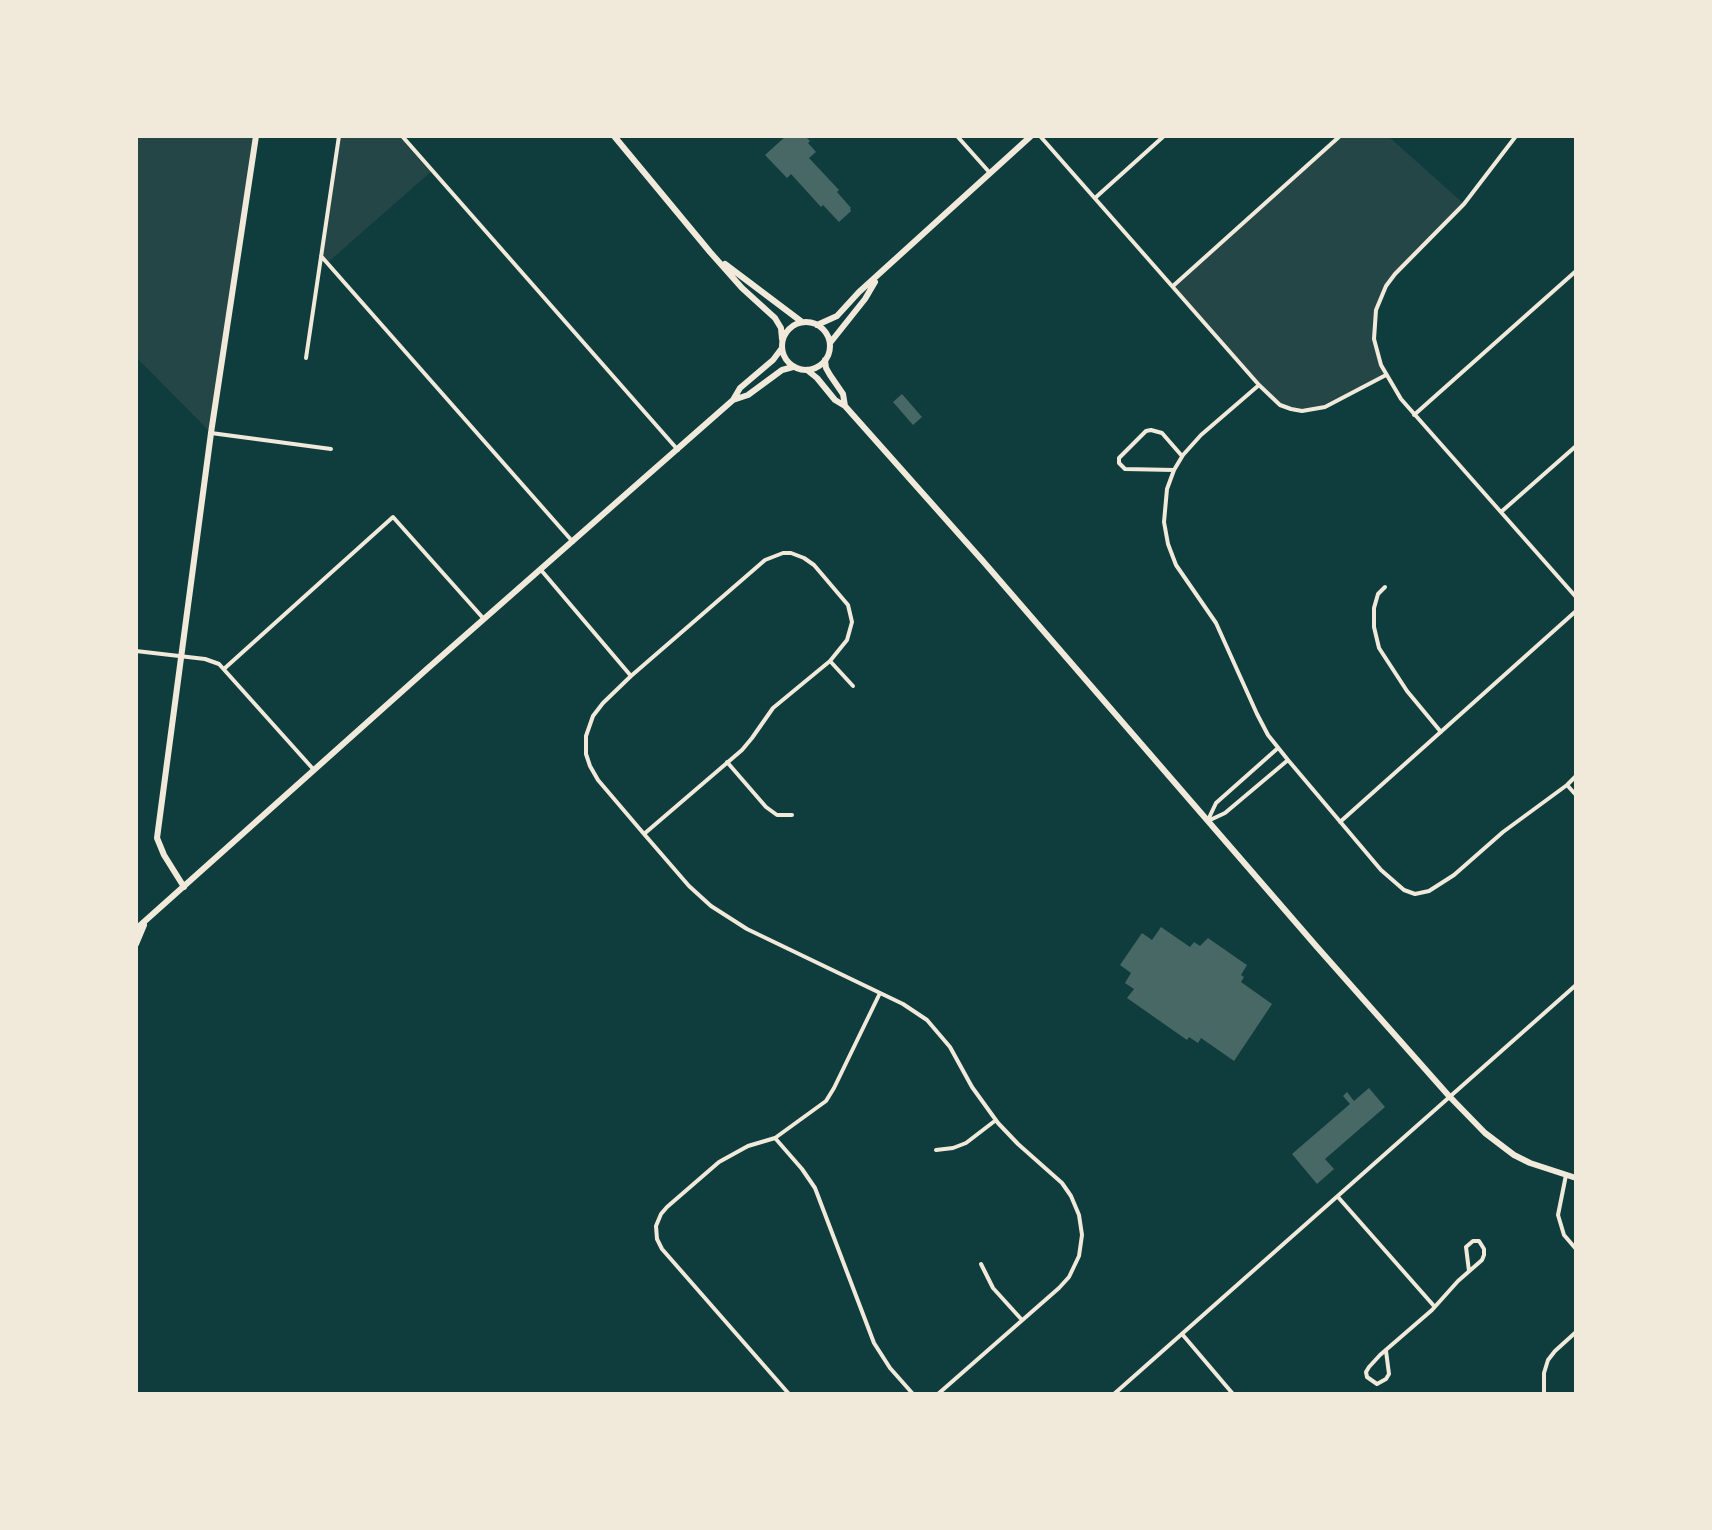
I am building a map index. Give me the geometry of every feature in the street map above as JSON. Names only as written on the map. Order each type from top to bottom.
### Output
[{"type":"main road","points":[[184,887],[157,838],[211,433],[256,136]]},
{"type":"main road","points":[[614,136],[710,252],[742,288],[775,318],[781,328],[782,348],[787,362],[793,367]]},
{"type":"main road","points":[[817,325],[837,316],[859,292],[1031,136]]},
{"type":"main road","points":[[710,252],[802,322]]},
{"type":"main road","points":[[845,406],[843,394],[826,368],[825,360],[830,343],[865,299],[879,275]]},
{"type":"main road","points":[[782,339],[789,329],[802,322],[810,322],[817,325],[830,343]]},
{"type":"main road","points":[[136,929],[678,450],[733,400],[740,388],[773,360],[782,348]]},
{"type":"main road","points":[[807,370],[825,360]]},
{"type":"main road","points":[[733,400],[748,395],[782,370],[793,367],[807,370],[817,378],[993,572],[1449,1096],[1485,1133],[1514,1155],[1576,1178]]},
{"type":"main road","points":[[136,944],[146,922]]},
{"type":"street","points":[[306,358],[339,136]]},
{"type":"street","points":[[402,136],[678,450]]},
{"type":"street","points":[[957,136],[990,173]]},
{"type":"street","points":[[1040,136],[1280,405],[1302,411],[1325,407],[1386,375]]},
{"type":"street","points":[[1095,198],[1164,136]]},
{"type":"street","points":[[1173,286],[1340,136]]},
{"type":"street","points":[[1516,136],[1464,204],[1395,274],[1383,291],[1376,310],[1373,333],[1376,354],[1401,399],[1576,597]]},
{"type":"street","points":[[321,256],[573,542]]},
{"type":"street","points":[[1414,415],[1576,271]]},
{"type":"street","points":[[1259,385],[1201,435],[1182,456],[1167,489],[1164,515],[1171,555],[1216,623],[1257,714],[1278,748],[1381,870],[1411,893],[1422,893],[1440,885],[1576,776]]},
{"type":"street","points":[[1174,470],[1125,469],[1119,458],[1146,431],[1151,430],[1162,433],[1182,456]]},
{"type":"street","points":[[211,433],[331,449]]},
{"type":"street","points":[[1501,512],[1576,446]]},
{"type":"street","points":[[225,668],[393,517],[484,620]]},
{"type":"street","points":[[644,834],[750,741],[777,704],[830,661],[845,643],[851,630],[848,605],[809,561],[783,553],[765,560],[631,676],[595,712],[587,729],[586,748],[595,777],[644,834],[689,886],[720,912],[747,929],[911,1008],[935,1028],[996,1120],[1065,1187],[1075,1202],[1081,1222],[1081,1248],[1072,1272],[1059,1288],[938,1394]]},
{"type":"street","points":[[541,570],[631,676]]},
{"type":"street","points":[[1385,587],[1378,594],[1374,608],[1379,648],[1396,677],[1441,732]]},
{"type":"street","points":[[1340,822],[1576,611]]},
{"type":"street","points":[[136,651],[205,659],[225,668],[314,770]]},
{"type":"street","points":[[830,661],[853,686]]},
{"type":"street","points":[[1208,820],[1216,803],[1278,748]]},
{"type":"street","points":[[1208,820],[1225,813],[1288,760]]},
{"type":"street","points":[[727,762],[766,807],[777,815],[792,815]]},
{"type":"street","points":[[1567,785],[1576,795]]},
{"type":"street","points":[[1114,1394],[1576,985]]},
{"type":"street","points":[[789,1394],[664,1251],[656,1235],[657,1222],[662,1212],[716,1164],[742,1148],[775,1138],[822,1104],[829,1096],[880,993]]},
{"type":"street","points":[[936,1150],[966,1143],[996,1120]]},
{"type":"street","points":[[775,1138],[815,1188],[874,1343],[890,1368],[913,1394]]},
{"type":"street","points":[[1566,1175],[1558,1215],[1564,1235],[1576,1249]]},
{"type":"street","points":[[1338,1197],[1435,1307]]},
{"type":"street","points":[[1386,1351],[1389,1374],[1377,1384],[1367,1377],[1366,1372],[1375,1361],[1386,1351],[1435,1307],[1469,1271],[1475,1268],[1484,1255],[1483,1244],[1479,1241],[1473,1241],[1466,1247],[1469,1271]]},
{"type":"street","points":[[981,1264],[993,1288],[1022,1320]]},
{"type":"street","points":[[1544,1394],[1544,1373],[1548,1360],[1576,1332]]},
{"type":"street","points":[[1182,1334],[1233,1394]]},
{"type":"shaded area","points":[[136,136],[256,136],[211,433],[136,357]]},
{"type":"shaded area","points":[[339,136],[402,136],[433,170],[327,263],[321,256]]},
{"type":"shaded area","points":[[1340,136],[1388,136],[1464,204],[1391,278],[1376,307],[1374,339],[1386,375],[1325,407],[1302,411],[1291,409],[1271,398],[1173,286]]},
{"type":"building","points":[[786,136],[805,136],[810,141],[808,143],[816,152],[809,158],[851,208],[839,222],[791,174],[787,178],[765,155]]},
{"type":"building","points":[[902,394],[922,417],[913,425],[893,402]]},
{"type":"building","points":[[1161,927],[1190,947],[1194,942],[1200,946],[1208,938],[1247,965],[1241,982],[1272,1004],[1234,1061],[1201,1038],[1198,1043],[1189,1037],[1187,1040],[1127,998],[1134,989],[1125,983],[1131,973],[1120,965],[1142,933],[1152,940]]},
{"type":"building","points":[[1369,1088],[1385,1107],[1325,1159],[1334,1169],[1317,1184],[1292,1154],[1350,1104],[1343,1096],[1347,1092],[1354,1101]]}]
